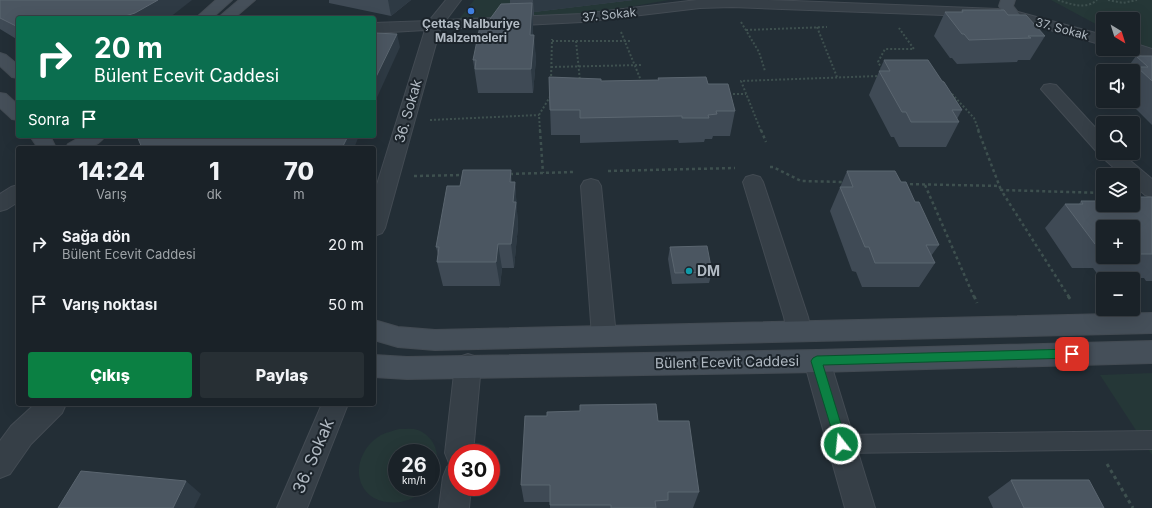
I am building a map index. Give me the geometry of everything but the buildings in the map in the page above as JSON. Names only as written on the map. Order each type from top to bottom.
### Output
[{"type":"street","points":[[205,16],[225,0]]},
{"type":"street","points":[[228,16],[248,0]]},
{"type":"street","name":"36. Sokak","points":[[376,221],[434,25],[454,0]]},
{"type":"street","points":[[1008,0],[1006,6],[1013,15]]},
{"type":"street","name":"37. Sokak","points":[[376,28],[582,18],[699,2],[958,10],[1013,15],[1096,38]]},
{"type":"street","points":[[1140,50],[1152,54]]},
{"type":"street","points":[[0,58],[16,70]]},
{"type":"street","points":[[1050,89],[1096,139]]},
{"type":"street","points":[[0,98],[16,114]]},
{"type":"street","points":[[1117,160],[1152,190]]},
{"type":"street","points":[[753,173],[799,331]]},
{"type":"street","points":[[590,176],[604,336]]},
{"type":"street","points":[[0,204],[16,193]]},
{"type":"street","points":[[376,331],[398,337],[435,340],[1152,324]]},
{"type":"street","name":"Bülent Ecevit Caddesi","points":[[376,366],[407,368],[468,365],[817,361],[1152,352]]},
{"type":"street","points":[[817,361],[860,508]]},
{"type":"street","points":[[461,444],[468,365]]},
{"type":"street","points":[[0,464],[22,435],[51,406]]},
{"type":"street","name":"36. Sokak","points":[[292,508],[334,406]]},
{"type":"street","points":[[454,508],[455,496]]},
{"type":"lane","points":[[841,444],[1152,440]]},
{"type":"path","points":[[1058,0],[1086,5],[1092,4],[1097,0]]},
{"type":"path","points":[[1108,0],[1122,3],[1130,3],[1137,0]]},
{"type":"path","points":[[740,19],[759,52],[765,71]]},
{"type":"path","points":[[815,22],[837,77]]},
{"type":"path","points":[[884,72],[878,62],[885,49],[914,49],[897,26]]},
{"type":"path","points":[[746,30],[832,27]]},
{"type":"path","points":[[619,29],[644,88]]},
{"type":"path","points":[[551,81],[552,34]]},
{"type":"path","points":[[552,41],[630,41]]},
{"type":"path","points":[[576,41],[581,88]]},
{"type":"path","points":[[551,66],[642,65]]},
{"type":"path","points":[[766,142],[740,81],[880,76]]},
{"type":"path","points":[[543,173],[539,115],[550,96],[551,88]]},
{"type":"path","points":[[948,91],[974,118],[1001,190],[1074,306]]},
{"type":"path","points":[[723,94],[746,94]]},
{"type":"path","points":[[550,96],[558,96]]},
{"type":"path","points":[[428,120],[539,115]]},
{"type":"path","points":[[504,174],[543,173],[590,176],[753,173],[773,167],[802,181],[848,182]]},
{"type":"path","points":[[410,176],[473,175]]},
{"type":"path","points":[[902,184],[1000,186]]},
{"type":"path","points":[[925,184],[979,308]]},
{"type":"path","points":[[1001,190],[1096,193]]},
{"type":"shaded area","points":[[474,0],[669,0],[599,12],[522,18],[459,19]]},
{"type":"shaded area","points":[[1051,0],[1152,0],[1152,52],[1140,47],[1140,12],[1096,12],[1096,24]]},
{"type":"shaded area","points":[[1152,373],[1152,455],[1100,375]]},
{"type":"shaded area","points":[[399,429],[418,430],[425,434],[433,444],[388,444],[388,496],[417,496],[401,502],[385,502],[373,497],[364,489],[360,479],[359,467],[363,455],[370,444],[381,435]]},
{"type":"place","name":"Çettaş Nalburiye Malzemeleri","points":[[471,11]]},
{"type":"place","name":"DM","points":[[689,271]]},
{"type":"route","points":[[841,444],[817,361],[1072,354]]}]
